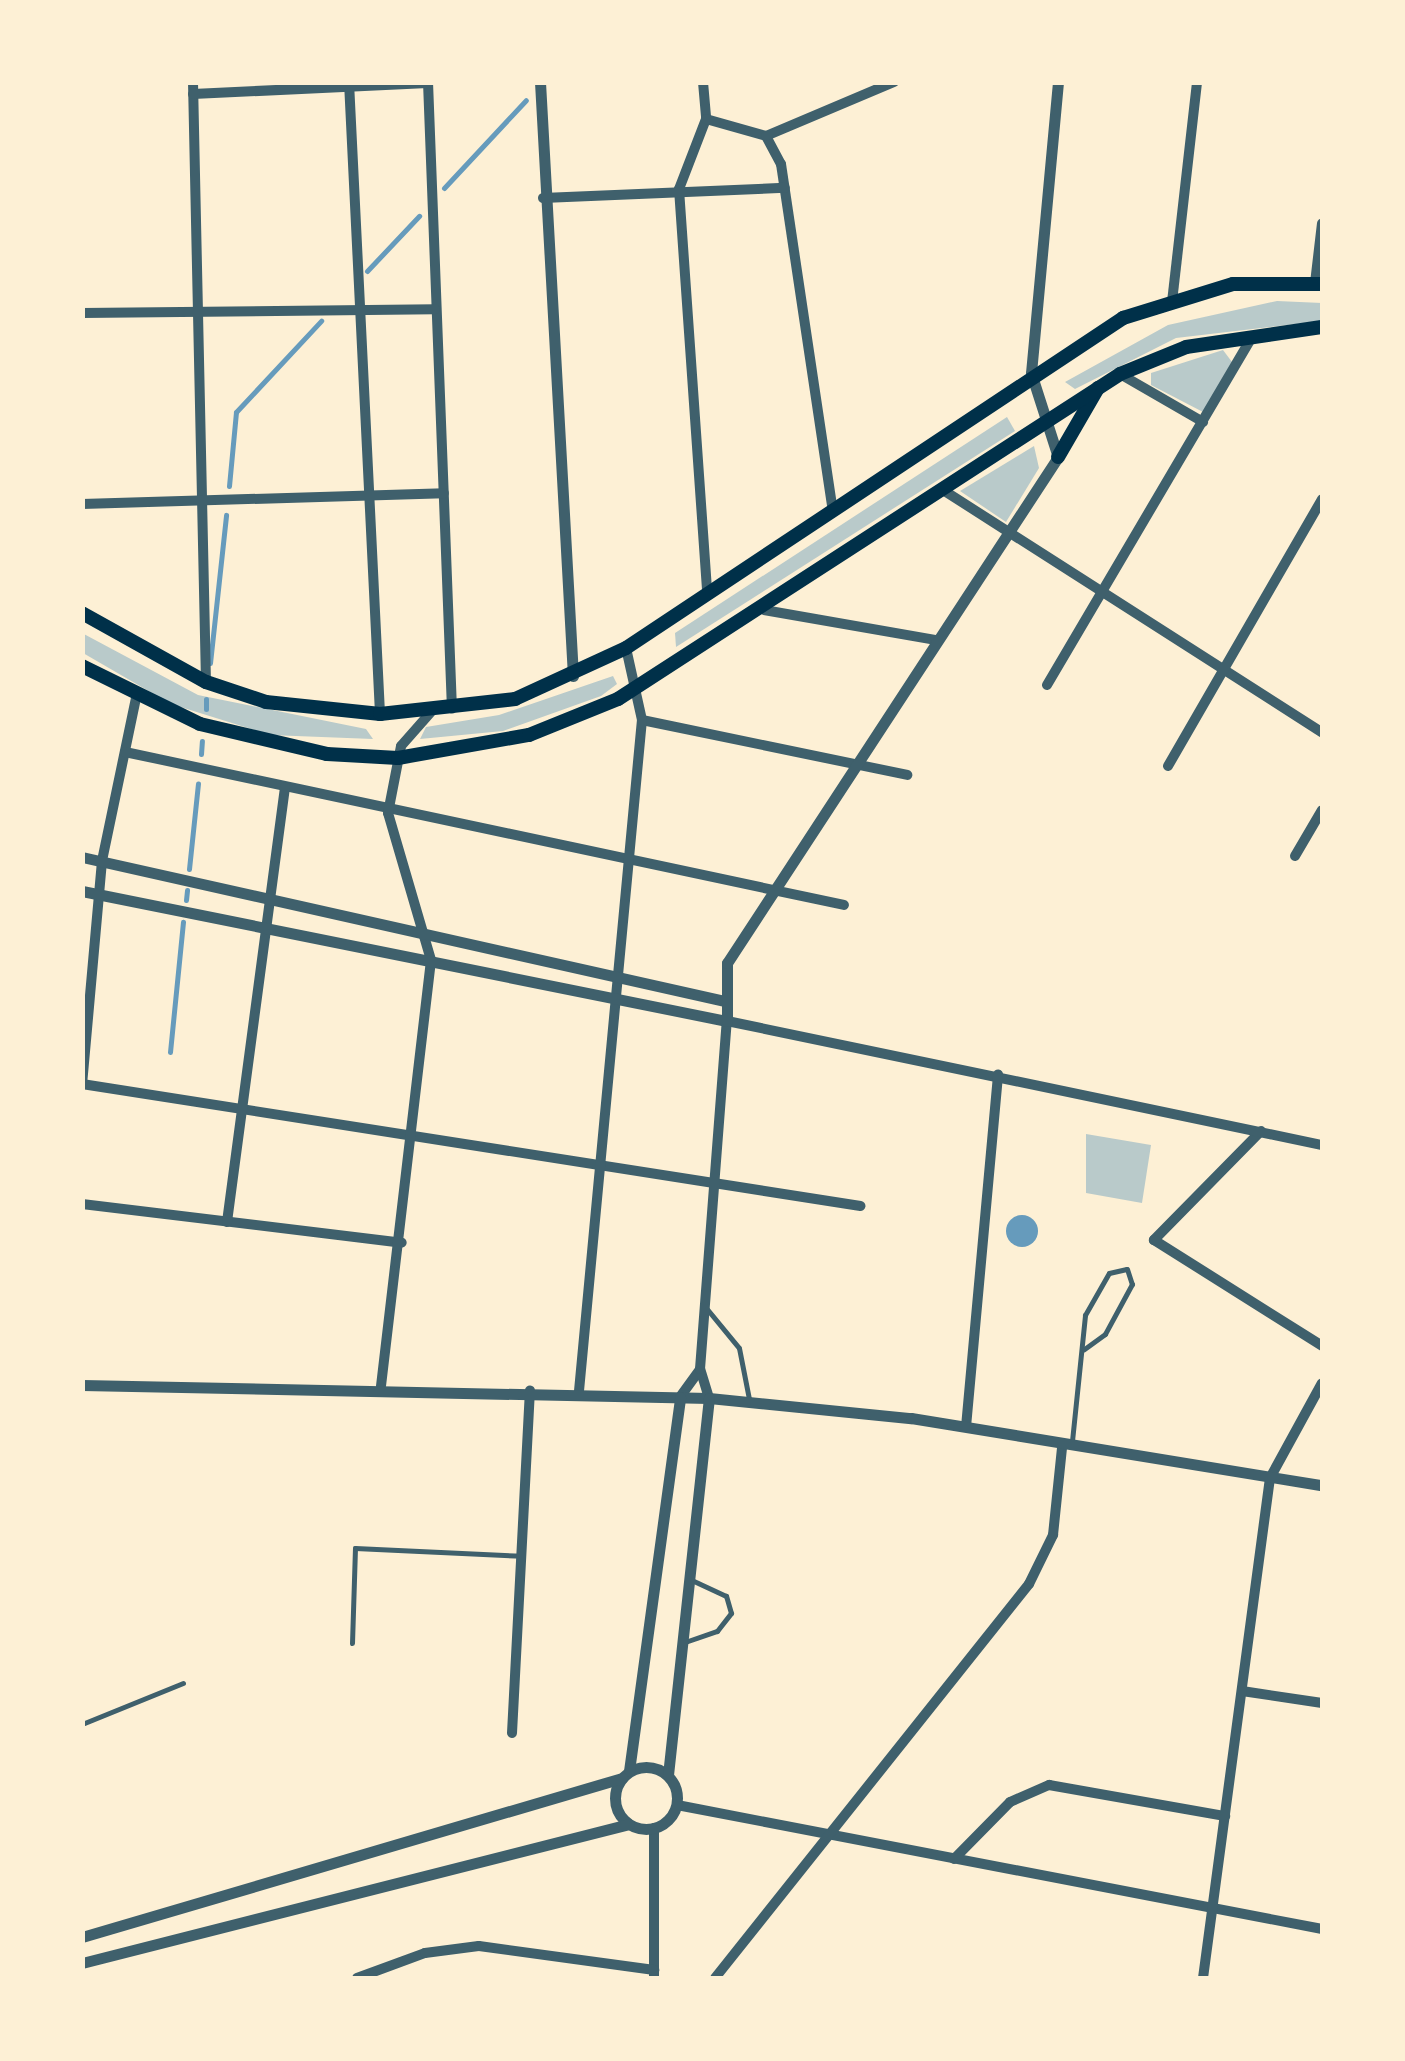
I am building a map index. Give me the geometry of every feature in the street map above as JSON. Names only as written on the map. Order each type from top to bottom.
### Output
[{"type":"main road","points":[[82,613],[206,682],[266,702],[380,714],[430,712],[514,699],[573,676],[626,648],[1031,373],[1123,318],[1233,284],[1318,283]]},
{"type":"main road","points":[[82,666],[136,698],[255,740],[398,758],[528,736],[639,685],[764,610],[1100,384],[1255,330],[1322,327]]},
{"type":"main road","points":[[1058,457],[1100,384]]},
{"type":"street","points":[[540,82],[543,198],[573,676]]},
{"type":"street","points":[[704,82],[706,119],[679,189],[707,594]]},
{"type":"street","points":[[706,119],[766,136],[894,82]]},
{"type":"street","points":[[677,1804],[668,1776],[677,1644],[708,1398],[700,1369],[717,1186],[727,1021],[726,963],[1058,457],[1031,373],[1058,82]]},
{"type":"street","points":[[1172,302],[1197,82]]},
{"type":"street","points":[[206,682],[193,88],[428,83],[452,708]]},
{"type":"street","points":[[349,84],[355,306],[380,714]]},
{"type":"street","points":[[766,136],[785,188],[832,507]]},
{"type":"street","points":[[543,198],[679,189],[785,188]]},
{"type":"street","points":[[1318,283],[1322,223]]},
{"type":"street","points":[[82,313],[195,315],[355,306],[435,309]]},
{"type":"street","points":[[1047,685],[1255,330]]},
{"type":"street","points":[[1120,374],[1203,422]]},
{"type":"street","points":[[943,490],[1322,732]]},
{"type":"street","points":[[82,504],[444,493]]},
{"type":"street","points":[[1168,766],[1322,499]]},
{"type":"street","points":[[764,610],[936,640]]},
{"type":"street","points":[[579,1391],[620,998],[642,720],[639,685],[626,648]]},
{"type":"street","points":[[136,698],[102,861],[82,1084],[860,1206]]},
{"type":"street","points":[[381,1386],[402,1243],[431,960],[427,928],[388,813],[398,758],[430,712]]},
{"type":"street","points":[[642,720],[907,775]]},
{"type":"street","points":[[125,752],[388,813],[844,905]]},
{"type":"street","points":[[227,1222],[267,896],[285,787]]},
{"type":"street","points":[[1294,856],[1321,817]]},
{"type":"street","points":[[82,857],[622,972],[724,1001],[753,1022]]},
{"type":"street","points":[[82,891],[727,1021],[753,1022],[1322,1145]]},
{"type":"street","points":[[966,1427],[998,1074]]},
{"type":"street","points":[[1261,1131],[1159,1231],[1159,1247],[1322,1346]]},
{"type":"street","points":[[82,1204],[402,1243]]},
{"type":"street","points":[[629,1824],[616,1808],[626,1775],[680,1397],[700,1369]]},
{"type":"street","points":[[1203,1978],[1270,1478],[1322,1383]]},
{"type":"street","points":[[82,1386],[381,1386],[708,1398],[966,1427],[1066,1449],[1322,1485]]},
{"type":"street","points":[[512,1734],[530,1390]]},
{"type":"street","points":[[715,1978],[1038,1569],[1053,1535],[1066,1449]]},
{"type":"street","points":[[1242,1691],[1322,1703]]},
{"type":"street","points":[[82,1937],[650,1766],[668,1776]]},
{"type":"street","points":[[954,1859],[1010,1802],[1049,1785],[1225,1816]]},
{"type":"street","points":[[677,1804],[1322,1929]]},
{"type":"street","points":[[357,1978],[424,1953],[480,1946],[654,1974],[654,1828],[677,1804]]},
{"type":"street","points":[[82,1964],[629,1824],[654,1828]]},
{"type":"lane","points":[[1066,1449],[1084,1348],[1085,1315],[1110,1274],[1128,1269],[1132,1284],[1105,1334],[1084,1348]]},
{"type":"lane","points":[[706,1308],[739,1348],[750,1402]]},
{"type":"lane","points":[[352,1642],[355,1548],[523,1556]]},
{"type":"lane","points":[[677,1644],[717,1631],[731,1613],[726,1596],[684,1578]]},
{"type":"lane","points":[[82,1724],[183,1683]]},
{"type":"shaded area","points":[[1277,301],[1322,303],[1322,321],[1176,338],[1075,389],[1065,382],[1168,325]]},
{"type":"shaded area","points":[[1223,350],[1232,362],[1203,412],[1151,385],[1151,373]]},
{"type":"shaded area","points":[[1007,417],[1015,431],[676,647],[675,633]]},
{"type":"shaded area","points":[[1034,446],[1039,468],[1006,522],[960,491]]},
{"type":"shaded area","points":[[82,633],[198,695],[366,729],[373,739],[270,735],[171,704],[83,653]]},
{"type":"shaded area","points":[[613,676],[617,684],[601,696],[503,731],[420,739],[426,727],[499,715]]},
{"type":"shaded area","points":[[1086,1134],[1151,1145],[1142,1203],[1086,1193]]},
{"type":"water","points":[[1022,1215],[1034,1219],[1038,1231],[1034,1243],[1022,1247],[1010,1243],[1006,1231],[1010,1219]]},
{"type":"waterway","points":[[444,188],[526,100]]},
{"type":"waterway","points":[[367,271],[419,216]]},
{"type":"waterway","points":[[229,486],[236,412],[321,321]]},
{"type":"waterway","points":[[210,663],[226,515]]},
{"type":"waterway","points":[[206,699],[206,709]]},
{"type":"waterway","points":[[201,754],[202,741]]},
{"type":"waterway","points":[[189,869],[198,783]]},
{"type":"waterway","points":[[186,900],[187,890]]},
{"type":"waterway","points":[[170,1052],[183,922]]}]
